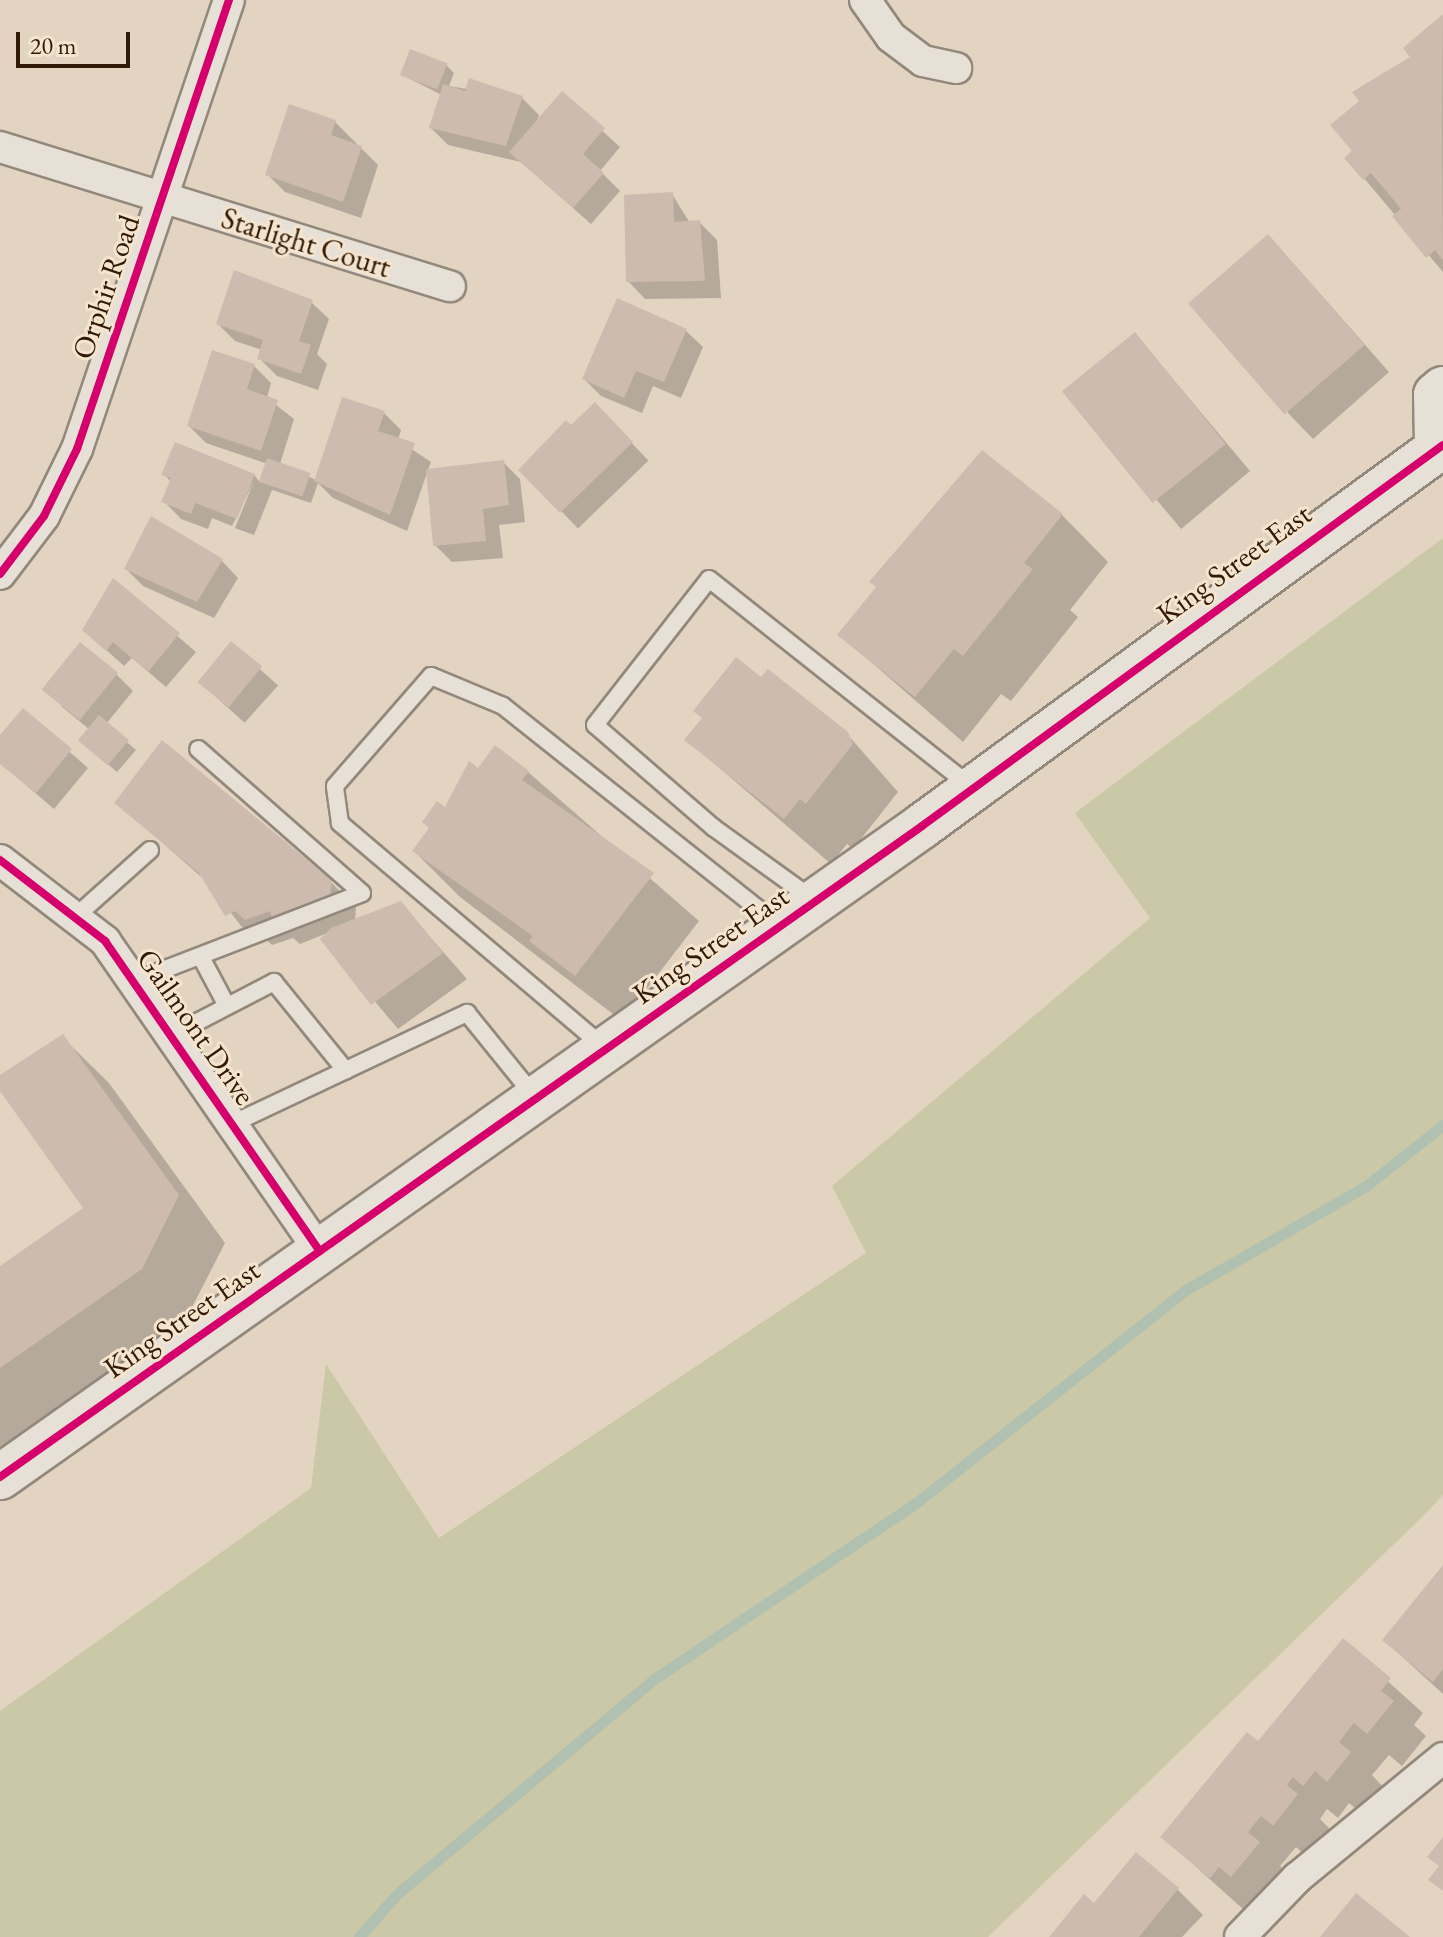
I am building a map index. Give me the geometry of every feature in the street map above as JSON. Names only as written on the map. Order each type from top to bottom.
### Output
[{"type":"main road","name":"King Street East","points":[[0,1477],[815,901],[1440,446],[1436,395],[1443,389]]},
{"type":"street","name":"Orphir Road","points":[[0,574],[44,516],[77,449],[229,0]]},
{"type":"street","points":[[865,0],[891,37],[923,61],[956,68]]},
{"type":"street","name":"Starlight Court","points":[[0,147],[450,286]]},
{"type":"street","name":"Gailmont Drive","points":[[0,860],[74,918],[137,980],[320,1251]]},
{"type":"street","points":[[1240,1937],[1297,1878],[1443,1758]]},
{"type":"lane","points":[[815,901],[714,828],[595,725],[709,579],[971,787]]},
{"type":"lane","points":[[606,1049],[340,823],[335,786],[431,676],[503,706],[779,926]]},
{"type":"lane","points":[[137,980],[202,959],[362,893],[198,749]]},
{"type":"lane","points":[[74,918],[150,850]]},
{"type":"lane","points":[[202,959],[227,1006]]},
{"type":"lane","points":[[174,1034],[274,982],[346,1071]]},
{"type":"lane","points":[[234,1123],[467,1013],[536,1099]]},
{"type":"shaded area","points":[[1443,538],[1443,1495],[1421,1518],[988,1937],[0,1937],[0,1711],[311,1488],[326,1364],[439,1538],[866,1253],[832,1186],[1150,918],[1075,813]]},
{"type":"building","points":[[1443,14],[1443,260],[1435,250],[1426,258],[1392,216],[1401,209],[1371,173],[1363,180],[1344,158],[1352,151],[1330,125],[1359,101],[1352,92],[1410,57],[1403,48]]},
{"type":"building","points":[[410,49],[447,63],[437,89],[400,75]]},
{"type":"building","points":[[469,78],[523,96],[506,146],[429,128],[443,84],[465,91]]},
{"type":"building","points":[[562,91],[605,128],[583,154],[604,173],[573,208],[509,152]]},
{"type":"building","points":[[289,104],[336,120],[331,135],[362,146],[343,202],[265,175]]},
{"type":"building","points":[[673,192],[674,222],[700,220],[705,281],[626,282],[624,195]]},
{"type":"building","points":[[1268,234],[1364,345],[1284,414],[1188,304]]},
{"type":"building","points":[[234,270],[313,300],[299,341],[311,345],[301,374],[257,359],[263,340],[216,324]]},
{"type":"building","points":[[617,298],[687,329],[664,382],[636,371],[624,398],[582,379]]},
{"type":"building","points":[[1135,332],[1226,444],[1153,503],[1062,391]]},
{"type":"building","points":[[212,350],[255,364],[247,389],[278,400],[261,451],[187,426]]},
{"type":"building","points":[[342,397],[385,411],[378,431],[415,443],[390,515],[314,481]]},
{"type":"building","points":[[595,402],[633,442],[560,513],[518,470],[566,420],[571,425]]},
{"type":"building","points":[[175,442],[255,474],[237,519],[195,503],[191,514],[161,502],[171,478],[161,475]]},
{"type":"building","points":[[982,450],[1063,514],[1024,563],[1033,569],[963,656],[954,649],[915,697],[837,635],[876,587],[869,582]]},
{"type":"building","points":[[267,458],[310,473],[302,497],[259,482]]},
{"type":"building","points":[[504,460],[509,505],[483,509],[486,541],[433,546],[426,469]]},
{"type":"building","points":[[151,516],[223,559],[197,602],[124,569]]},
{"type":"building","points":[[113,578],[180,633],[148,672],[113,642],[106,651],[82,630]]},
{"type":"building","points":[[231,641],[262,666],[229,707],[198,682]]},
{"type":"building","points":[[80,642],[118,673],[80,720],[42,689]]},
{"type":"building","points":[[736,657],[761,677],[768,669],[848,732],[853,744],[806,804],[800,799],[784,819],[684,740],[702,718],[693,711]]},
{"type":"building","points":[[23,708],[72,749],[36,793],[0,764],[0,735]]},
{"type":"building","points":[[99,715],[129,740],[108,765],[78,740]]},
{"type":"building","points":[[162,740],[332,880],[330,896],[273,920],[270,911],[245,920],[235,911],[225,916],[199,873],[114,803]]},
{"type":"building","points":[[495,745],[529,771],[522,780],[654,873],[575,976],[529,941],[533,936],[412,851],[429,828],[422,822],[437,801],[445,807],[469,761],[478,768]]},
{"type":"building","points":[[401,901],[443,953],[371,1005],[320,939],[331,928]]},
{"type":"building","points":[[63,1034],[179,1195],[142,1269],[0,1368],[0,1266],[83,1208],[0,1091],[0,1075]]},
{"type":"building","points":[[1443,1565],[1443,1669],[1433,1682],[1382,1640]]},
{"type":"building","points":[[1343,1638],[1391,1678],[1381,1691],[1394,1701],[1367,1734],[1354,1723],[1339,1742],[1351,1752],[1327,1782],[1315,1771],[1303,1786],[1293,1777],[1287,1785],[1298,1794],[1273,1826],[1261,1816],[1248,1832],[1260,1842],[1231,1877],[1219,1867],[1210,1878],[1160,1837],[1247,1732],[1258,1741]]},
{"type":"building","points":[[1443,1837],[1443,1891],[1428,1880],[1439,1866],[1427,1857]]},
{"type":"building","points":[[1136,1852],[1179,1888],[1139,1937],[1049,1937],[1084,1894],[1094,1903]]},
{"type":"building","points":[[1356,1893],[1410,1937],[1320,1937]]},
{"type":"waterway","points":[[359,1937],[397,1894],[654,1679],[916,1503],[1184,1291],[1366,1186],[1443,1125]]},
{"type":"cycle path","points":[[0,574],[44,516],[77,449],[229,0]]},
{"type":"cycle path","points":[[0,1477],[922,826],[1443,445]]},
{"type":"cycle path","points":[[0,860],[105,941],[320,1251]]}]
